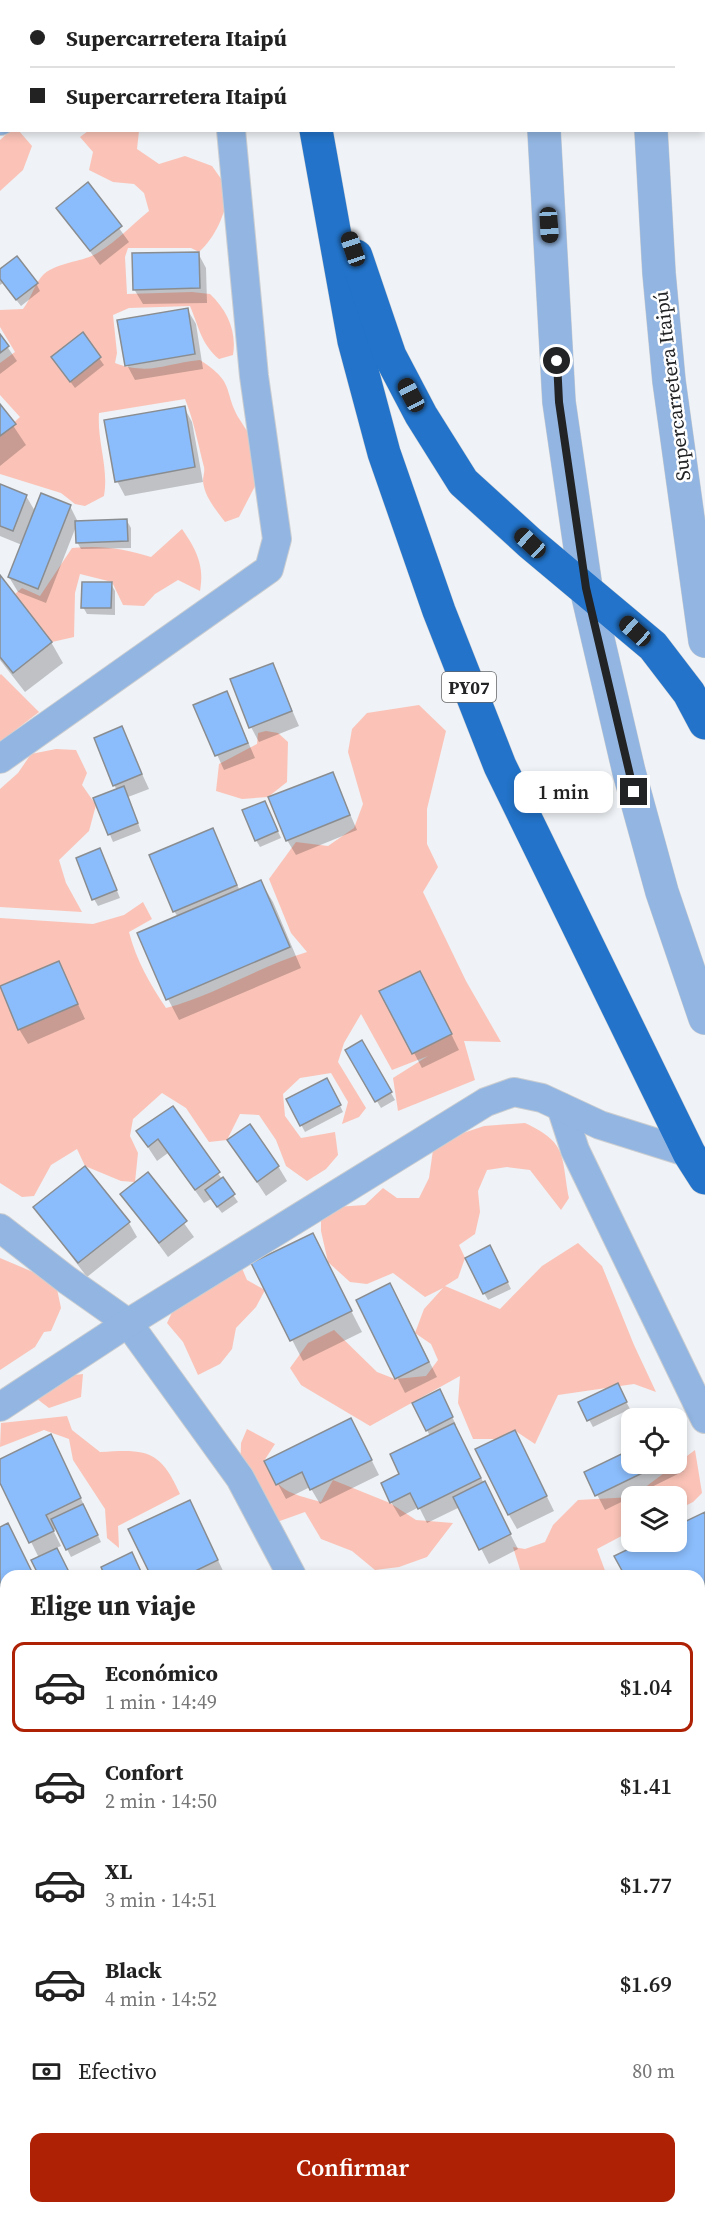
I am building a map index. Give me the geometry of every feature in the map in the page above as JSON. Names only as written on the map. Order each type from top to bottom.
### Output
[{"type":"highway","name":"PY07","points":[[316,132],[357,352],[384,453],[439,610],[500,766],[697,1166]]},
{"type":"highway","name":"PY07","points":[[324,164],[390,356],[422,415],[464,482],[530,543],[653,646],[689,693],[705,723]]},
{"type":"street","points":[[0,759],[269,569],[273,561],[277,539],[255,376],[231,132]]},
{"type":"street","points":[[544,132],[559,402],[586,588],[629,772],[662,892],[705,1018]]},
{"type":"street","name":"Supercarretera Itaipú","points":[[651,132],[659,273],[669,381],[705,641]]},
{"type":"street","points":[[0,1407],[128,1323],[486,1102],[514,1092],[542,1098],[697,1166]]},
{"type":"street","points":[[561,1107],[575,1150],[705,1419]]},
{"type":"street","points":[[0,1228],[67,1280],[128,1323],[240,1478],[289,1570]]},
{"type":"shaded area","points":[[9,132],[20,132],[32,146],[23,170],[0,191],[0,140]]},
{"type":"shaded area","points":[[87,132],[139,132],[137,149],[159,164],[185,156],[212,166],[229,190],[219,224],[199,252],[191,248],[128,248],[125,257],[127,294],[192,292],[210,294],[226,314],[232,329],[233,355],[219,359],[213,353],[201,335],[190,306],[129,308],[113,315],[117,353],[115,363],[148,369],[200,360],[212,368],[224,382],[240,420],[266,465],[239,517],[225,522],[208,497],[203,481],[204,467],[185,399],[99,413],[105,475],[104,496],[85,506],[75,504],[61,493],[0,474],[0,435],[20,417],[0,395],[0,363],[15,352],[0,327],[0,310],[23,309],[44,274],[99,252],[119,238],[149,211],[144,193],[134,184],[113,182],[89,170],[93,152],[80,137]]},
{"type":"shaded area","points":[[182,529],[198,558],[201,574],[200,591],[178,580],[155,594],[144,606],[123,605],[112,582],[80,574],[75,593],[74,637],[52,642],[15,594],[22,588],[40,596],[72,548],[112,548],[151,557]]},
{"type":"shaded area","points":[[0,675],[39,712],[0,742]]},
{"type":"shaded area","points":[[419,705],[446,731],[427,809],[427,844],[438,867],[423,892],[466,981],[501,1042],[464,1041],[475,1080],[398,1111],[393,1078],[428,1056],[392,1070],[361,1014],[344,1043],[338,1062],[366,1108],[359,1117],[342,1124],[348,1102],[331,1073],[300,1078],[283,1094],[285,1116],[301,1138],[335,1132],[338,1155],[326,1169],[307,1181],[286,1166],[276,1140],[259,1115],[240,1114],[227,1140],[209,1142],[186,1108],[162,1093],[133,1119],[130,1136],[138,1153],[135,1182],[121,1181],[85,1166],[77,1149],[51,1165],[34,1196],[22,1197],[0,1183],[0,918],[93,924],[124,915],[143,902],[152,919],[129,932],[144,972],[166,1008],[202,996],[271,965],[307,952],[291,933],[269,879],[296,842],[328,846],[354,828],[363,804],[348,752],[352,729],[367,713]]},
{"type":"shaded area","points":[[266,731],[278,733],[288,742],[287,782],[268,797],[242,799],[216,791],[219,764],[257,744],[258,733]]},
{"type":"shaded area","points":[[56,749],[76,750],[87,773],[82,785],[96,805],[89,831],[59,860],[66,883],[82,912],[0,907],[0,789],[18,773],[31,754]]},
{"type":"shaded area","points":[[525,1123],[539,1130],[556,1144],[563,1161],[569,1198],[561,1210],[530,1170],[507,1167],[487,1170],[478,1191],[480,1212],[475,1234],[459,1245],[465,1258],[458,1278],[445,1286],[500,1309],[542,1266],[578,1243],[602,1266],[656,1392],[634,1384],[558,1395],[535,1444],[514,1430],[496,1439],[473,1439],[458,1403],[460,1376],[370,1426],[301,1385],[290,1368],[308,1343],[334,1330],[377,1372],[395,1379],[426,1376],[438,1360],[431,1344],[415,1333],[424,1309],[443,1288],[425,1297],[393,1273],[367,1284],[350,1282],[328,1262],[321,1231],[321,1208],[365,1205],[383,1188],[397,1198],[419,1198],[429,1178],[434,1143],[484,1126]]},
{"type":"shaded area","points":[[0,1258],[33,1272],[57,1289],[61,1308],[51,1331],[44,1332],[35,1347],[0,1370]]},
{"type":"shaded area","points":[[241,1266],[247,1280],[265,1290],[256,1307],[236,1328],[232,1349],[220,1364],[198,1375],[183,1342],[167,1323],[176,1304]]},
{"type":"shaded area","points":[[83,1374],[81,1397],[49,1408],[32,1395],[58,1377]]},
{"type":"shaded area","points":[[67,1416],[72,1430],[100,1452],[140,1452],[158,1460],[166,1468],[180,1494],[118,1526],[119,1548],[107,1538],[105,1509],[73,1460],[69,1439],[44,1430],[0,1447],[1,1423]]},
{"type":"shaded area","points":[[247,1429],[275,1444],[264,1461],[275,1480],[292,1493],[321,1502],[333,1480],[390,1503],[416,1520],[453,1523],[427,1557],[399,1567],[375,1570],[352,1551],[321,1539],[305,1512],[277,1522],[240,1478],[241,1443]]},
{"type":"shaded area","points":[[695,1450],[702,1493],[693,1502],[687,1505],[687,1486],[647,1486],[663,1474],[687,1474],[687,1456]]},
{"type":"shaded area","points":[[621,1498],[621,1536],[597,1549],[605,1570],[520,1570],[513,1547],[525,1549],[545,1542],[553,1525],[578,1500]]},
{"type":"building","points":[[88,182],[122,226],[90,251],[56,208]]},
{"type":"building","points":[[199,252],[200,288],[133,290],[132,253]]},
{"type":"building","points":[[17,256],[38,283],[16,300],[0,279],[0,269]]},
{"type":"building","points":[[188,308],[195,354],[125,366],[117,320]]},
{"type":"building","points":[[83,332],[101,357],[70,382],[51,357]]},
{"type":"building","points":[[0,334],[9,346],[0,353]]},
{"type":"building","points":[[0,404],[16,424],[0,436]]},
{"type":"building","points":[[185,406],[195,467],[115,482],[104,420]]},
{"type":"building","points":[[0,484],[27,495],[13,531],[0,526]]},
{"type":"building","points":[[41,493],[71,505],[38,589],[8,577]]},
{"type":"building","points":[[127,519],[128,541],[76,543],[75,521]]},
{"type":"building","points":[[0,575],[52,642],[13,673],[0,657]]},
{"type":"building","points":[[82,582],[112,582],[111,608],[81,608]]},
{"type":"building","points":[[273,663],[292,711],[249,728],[230,679]]},
{"type":"building","points":[[227,691],[248,743],[215,756],[193,705]]},
{"type":"building","points":[[122,726],[142,774],[113,786],[94,738]]},
{"type":"building","points":[[333,772],[350,815],[286,841],[268,797]]},
{"type":"building","points":[[124,786],[138,823],[108,835],[93,798]]},
{"type":"building","points":[[265,801],[278,831],[255,841],[242,810]]},
{"type":"building","points":[[213,828],[237,885],[173,912],[149,855]]},
{"type":"building","points":[[100,848],[117,890],[92,900],[76,858]]},
{"type":"building","points":[[261,880],[290,947],[166,1000],[137,933]]},
{"type":"building","points":[[59,961],[78,1004],[18,1030],[0,986]]},
{"type":"building","points":[[420,971],[452,1034],[412,1054],[379,991]]},
{"type":"building","points":[[362,1040],[392,1092],[375,1102],[345,1050]]},
{"type":"building","points":[[327,1078],[341,1105],[300,1126],[286,1099]]},
{"type":"building","points":[[173,1106],[220,1172],[195,1190],[158,1139],[148,1147],[136,1131]]},
{"type":"building","points":[[250,1124],[279,1166],[257,1182],[227,1140]]},
{"type":"building","points":[[85,1166],[130,1222],[78,1263],[33,1207]]},
{"type":"building","points":[[148,1172],[187,1221],[159,1243],[120,1194]]},
{"type":"building","points":[[223,1177],[235,1194],[217,1207],[205,1190]]},
{"type":"building","points":[[313,1233],[352,1311],[290,1341],[251,1263]]},
{"type":"building","points":[[490,1245],[508,1282],[483,1294],[465,1258]]},
{"type":"building","points":[[390,1283],[429,1362],[395,1379],[356,1300]]},
{"type":"building","points":[[618,1383],[627,1402],[587,1421],[578,1402]]},
{"type":"building","points":[[440,1389],[453,1417],[426,1431],[412,1403]]},
{"type":"building","points":[[351,1418],[372,1460],[310,1490],[302,1472],[276,1485],[264,1461]]},
{"type":"building","points":[[454,1423],[481,1478],[418,1509],[410,1493],[390,1503],[381,1483],[399,1474],[390,1454]]},
{"type":"building","points":[[515,1430],[547,1496],[508,1515],[475,1449]]},
{"type":"building","points":[[51,1434],[81,1498],[46,1515],[54,1531],[29,1543],[0,1483],[0,1459]]},
{"type":"building","points":[[621,1454],[621,1474],[640,1474],[595,1496],[584,1472]]},
{"type":"building","points":[[485,1481],[511,1534],[479,1550],[453,1497]]},
{"type":"building","points":[[190,1500],[218,1560],[197,1570],[148,1570],[128,1529]]},
{"type":"building","points":[[83,1504],[98,1535],[66,1550],[51,1519]]},
{"type":"building","points":[[705,1512],[705,1570],[622,1570],[614,1556],[622,1552],[687,1552],[687,1521]]},
{"type":"building","points":[[8,1523],[31,1570],[0,1570],[0,1527]]},
{"type":"building","points":[[57,1548],[68,1570],[36,1570],[31,1560]]},
{"type":"building","points":[[132,1552],[140,1570],[102,1570],[101,1567]]},
{"type":"route","points":[[557,361],[559,402],[586,588],[634,792]]}]
